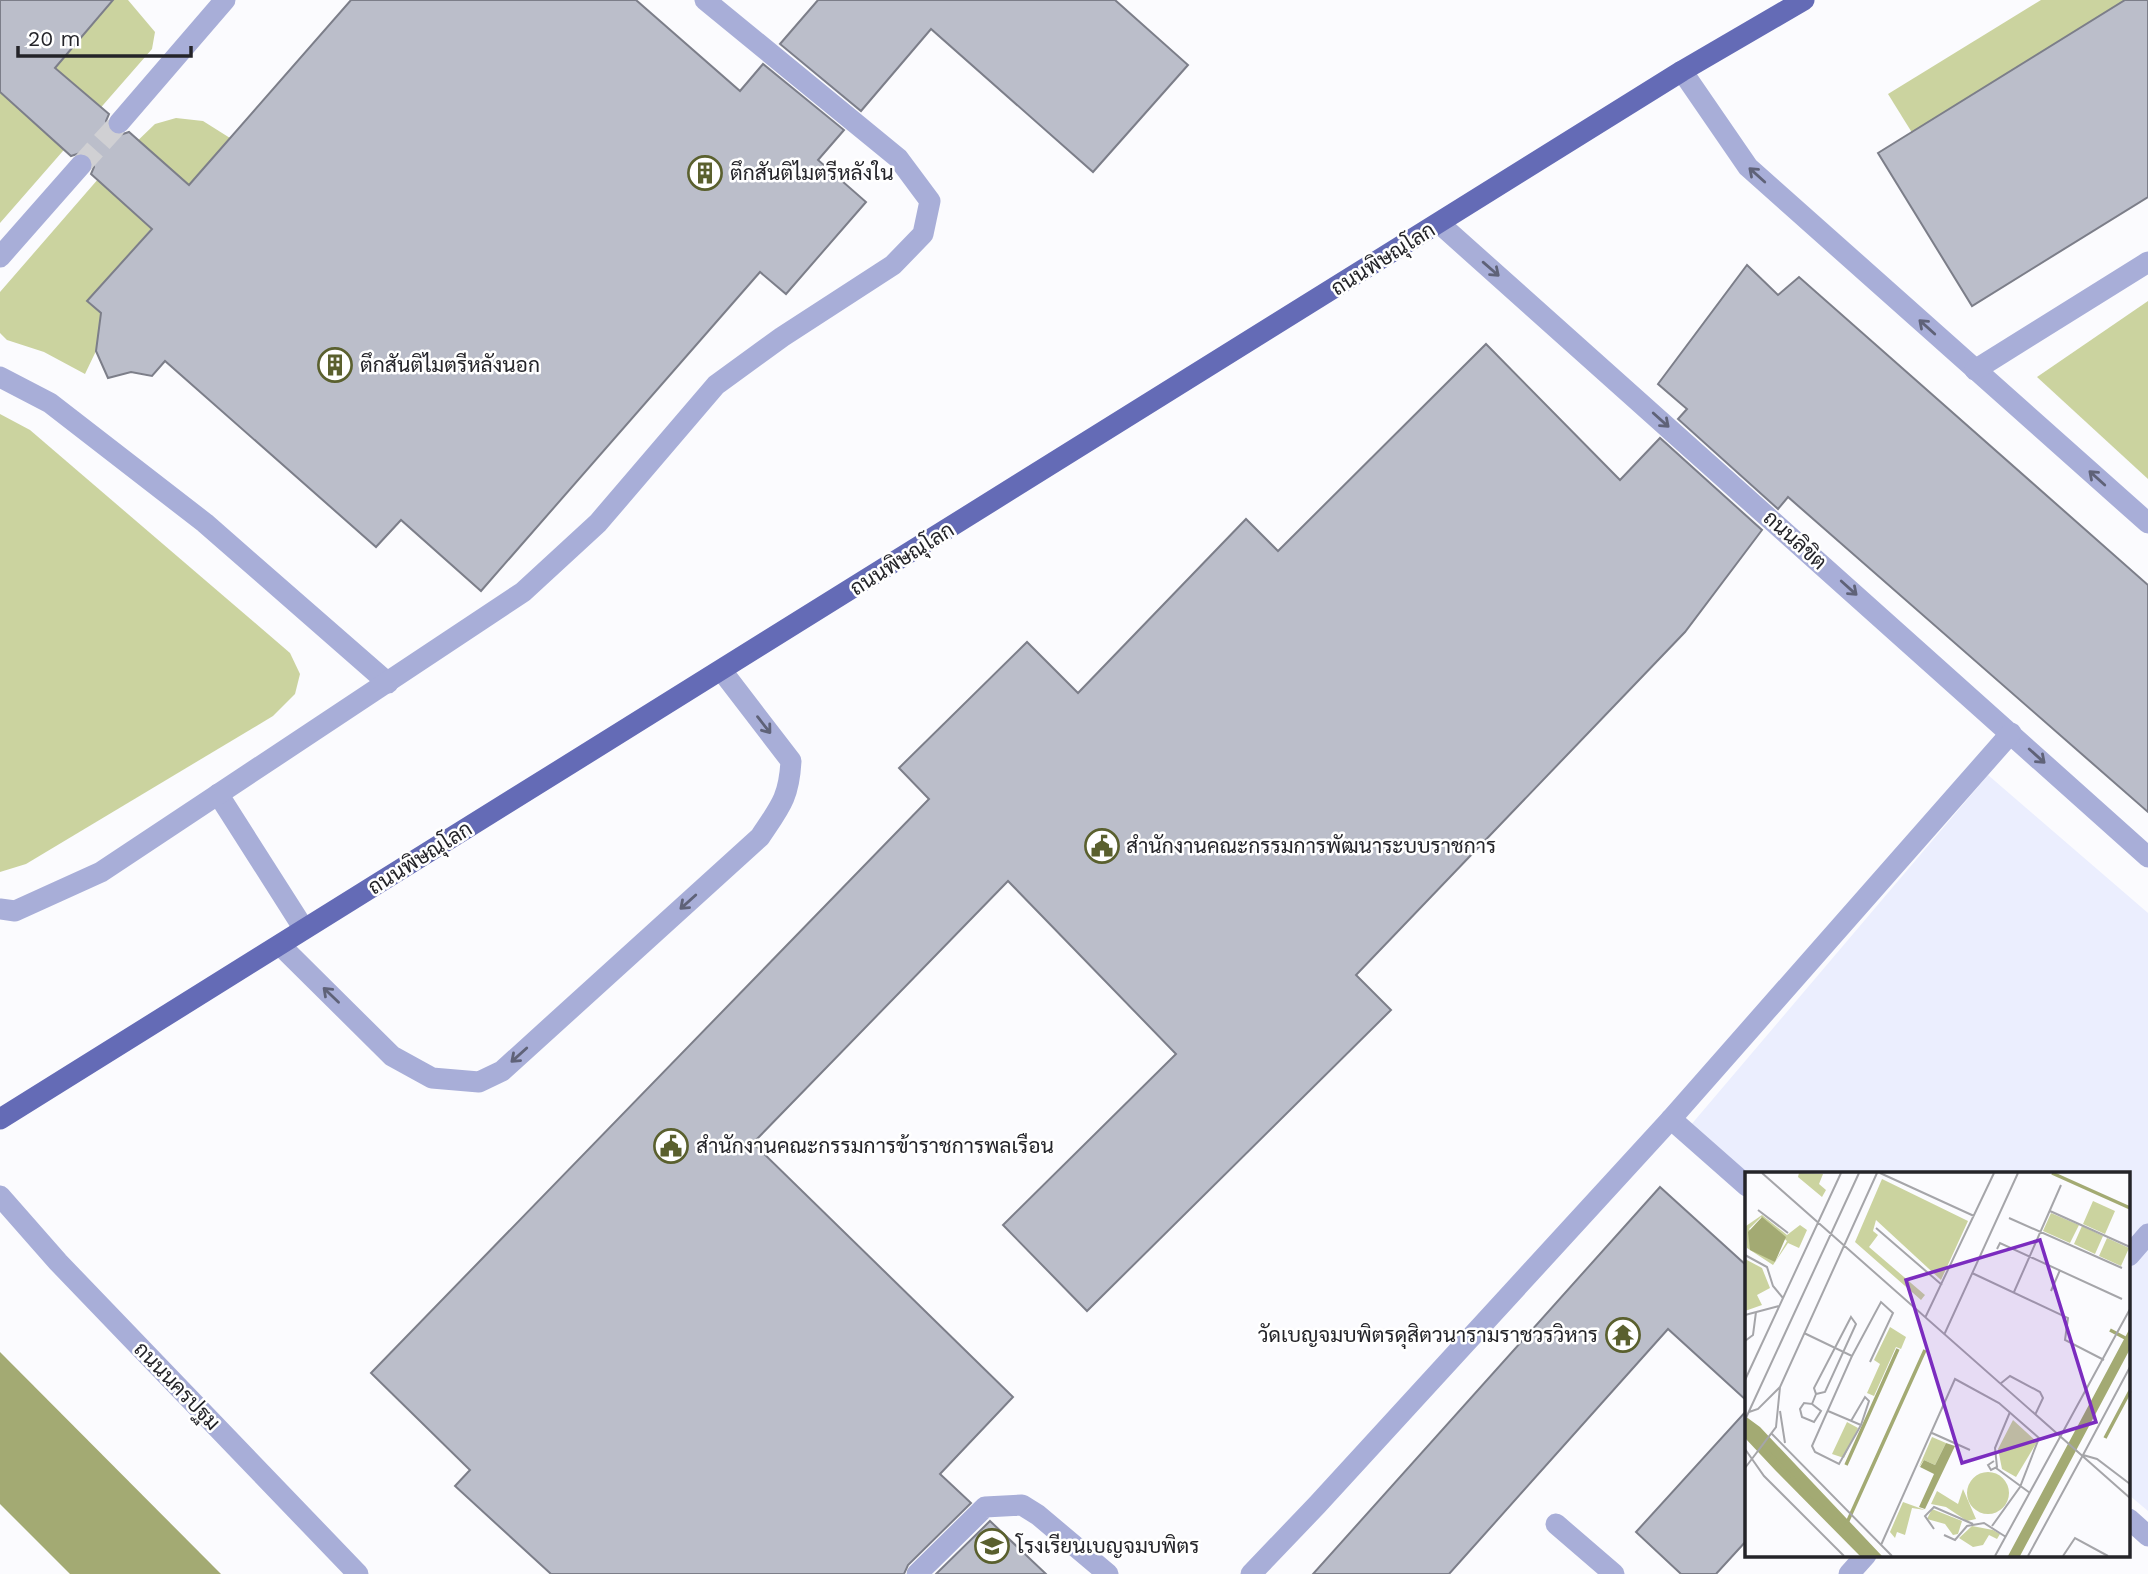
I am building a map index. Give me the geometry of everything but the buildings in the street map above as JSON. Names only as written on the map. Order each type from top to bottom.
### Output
[{"type":"main road","name":"ถนนพิษณุโลก","points":[[0,1119],[1682,71],[1804,0]]},
{"type":"street","points":[[119,123],[225,0]]},
{"type":"street","points":[[0,909],[15,911],[102,872],[523,592],[598,523],[716,385],[782,337],[893,265],[923,234],[930,201],[898,158],[705,0]]},
{"type":"street","points":[[1682,71],[1748,167],[2148,523]]},
{"type":"street","points":[[0,257],[81,165]]},
{"type":"street","name":"ถนนลิขิต","points":[[1440,224],[2148,858]]},
{"type":"street","points":[[1975,370],[2148,262]]},
{"type":"street","points":[[0,377],[50,403],[205,523],[388,683]]},
{"type":"street","points":[[280,945],[392,1056],[432,1078],[479,1082],[502,1071],[760,837],[781,806],[790,787],[792,761],[722,671]]},
{"type":"street","points":[[1251,1574],[1671,1119],[2011,733]]},
{"type":"street","points":[[218,794],[303,929]]},
{"type":"street","points":[[1671,1119],[1745,1184]]},
{"type":"street","name":"ถนนนครปฐม","points":[[0,1196],[58,1262],[358,1574]]},
{"type":"street","points":[[2130,1255],[2148,1234]]},
{"type":"street","points":[[917,1574],[985,1507],[1022,1505],[1038,1515],[1108,1574]]},
{"type":"street","points":[[2130,1520],[2148,1536]]},
{"type":"street","points":[[1556,1524],[1614,1574]]},
{"type":"street","points":[[1849,1574],[1865,1556]]},
{"type":"shaded area","points":[[99,0],[128,0],[155,32],[152,49],[0,223],[0,67],[51,73],[99,17]]},
{"type":"shaded area","points":[[2041,0],[2148,0],[1924,152],[1888,94]]},
{"type":"shaded area","points":[[176,118],[203,121],[230,138],[88,301],[108,319],[99,329],[96,351],[85,374],[44,352],[7,340],[0,333],[0,292],[99,178],[155,124]]},
{"type":"shaded area","points":[[2148,301],[2148,479],[2037,377]]},
{"type":"shaded area","points":[[0,414],[30,430],[290,653],[300,674],[295,694],[273,716],[26,864],[0,872]]},
{"type":"shaded area","points":[[1988,775],[2148,913],[2148,1511],[2130,1496],[2130,1172],[1746,1172],[1690,1126]]},
{"type":"shaded area","points":[[0,1352],[221,1574],[70,1574],[0,1504]]},
{"type":"tunnel","points":[[81,165],[119,123]]},
{"type":"place","name":"ตึกสันติไมตรีหลังใน","points":[[705,173]]},
{"type":"place","name":"ตึกสันติไมตรีหลังนอก","points":[[335,365]]},
{"type":"place","name":"สำนักงานคณะกรรมการพัฒนาระบบราชการ","points":[[1102,846]]},
{"type":"place","name":"สำนักงานคณะกรรมการข้าราชการพลเรือน","points":[[671,1146]]},
{"type":"place","name":"วัดเบญจมบพิตรดุสิตวนารามราชวรวิหาร","points":[[1623,1335]]},
{"type":"place","name":"โรงเรียนเบญจมบพิตร","points":[[992,1546]]}]
